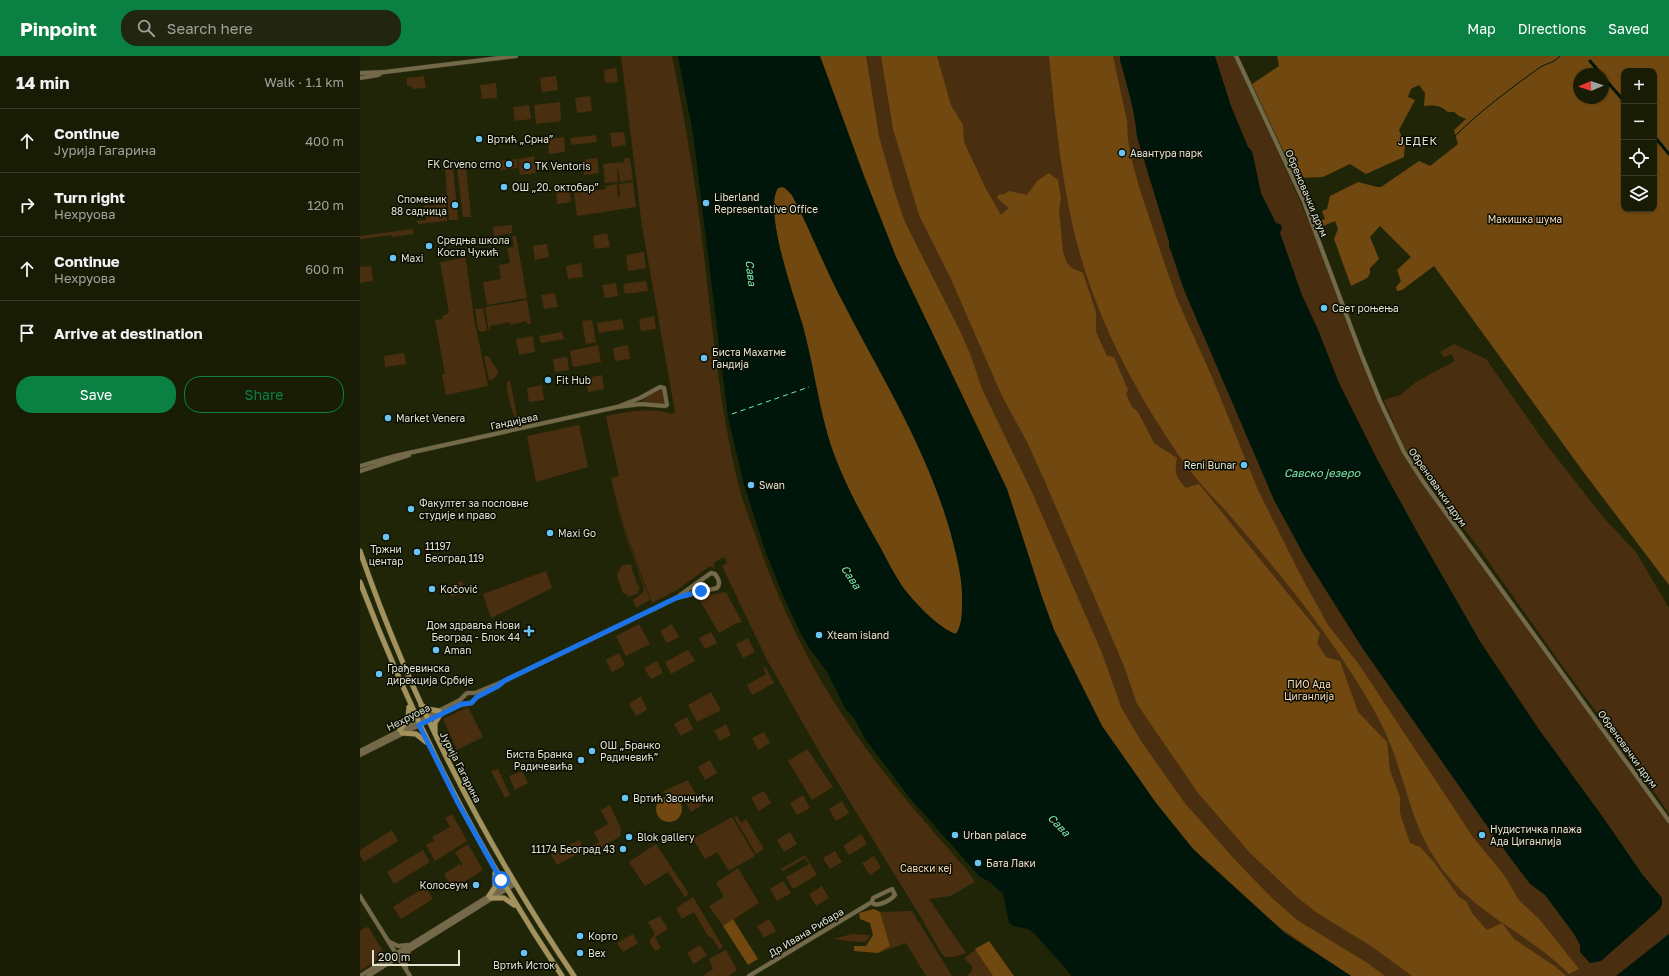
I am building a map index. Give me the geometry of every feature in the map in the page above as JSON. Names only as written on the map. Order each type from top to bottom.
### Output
[{"type":"main road","name":"Јурија Гагарина","points":[[360,551],[382,612],[437,740],[514,882],[574,976]]},
{"type":"main road","name":"Јурија Гагарина","points":[[360,582],[409,704],[463,814],[518,909],[562,976]]},
{"type":"main road","points":[[409,704],[408,718],[401,731],[416,734],[428,745]]},
{"type":"main road","points":[[421,704],[428,710],[440,713],[435,725],[437,740]]},
{"type":"main road","points":[[493,866],[496,884],[490,897],[506,899],[518,909]]},
{"type":"street","points":[[360,73],[384,72],[516,56]]},
{"type":"street","name":"Обреновачки друм","points":[[1236,56],[1304,202],[1361,354],[1404,452],[1422,480],[1669,821]]},
{"type":"street","points":[[360,78],[378,75],[384,72]]},
{"type":"street","name":"Гандијева","points":[[360,466],[389,457],[617,407],[641,404],[664,406],[668,402],[664,388],[660,387],[640,398],[617,407]]},
{"type":"street","name":"Гандијева","points":[[360,471],[415,452]]},
{"type":"street","points":[[504,681],[475,699],[472,703],[467,703],[464,697],[468,692],[473,694],[504,681],[676,598],[711,573],[715,574],[719,580],[719,585],[717,588],[676,598]]},
{"type":"street","points":[[473,694],[475,699]]},
{"type":"street","name":"Нехруова","points":[[440,713],[464,697]]},
{"type":"street","name":"Нехруова","points":[[360,751],[440,713],[467,703]]},
{"type":"street","name":"Нехруова","points":[[360,755],[401,731]]},
{"type":"street","points":[[360,976],[397,955],[514,882]]},
{"type":"street","name":"Др Ивана Рибара","points":[[749,976],[872,902],[873,898],[888,889],[893,890],[895,895],[891,899],[877,905],[872,902]]},
{"type":"street","points":[[360,896],[410,976]]},
{"type":"street","points":[[388,941],[398,946],[410,947]]},
{"type":"street","points":[[407,971],[405,958],[410,947]]},
{"type":"street","points":[[368,976],[397,955]]},
{"type":"green space","name":"Савски кеј","points":[[621,56],[672,56],[694,181],[715,353],[725,418],[738,483],[744,502],[773,582],[783,605],[805,651],[830,696],[887,777],[967,870],[975,882],[950,896],[929,899],[966,953],[954,957],[945,957],[941,953],[922,919],[821,755],[767,660],[722,566],[727,563],[724,557],[714,563],[715,564],[713,566],[715,569],[710,566],[677,590],[652,603],[629,541],[611,478],[619,476],[606,417],[640,410],[672,414],[675,412],[642,226]]},
{"type":"green space","name":"ПИО Ада Циганлија","points":[[803,56],[1234,56],[1316,239],[1359,356],[1404,457],[1669,824],[1669,976],[1316,976],[1094,753]]},
{"type":"green space","points":[[820,56],[866,56],[879,136],[905,222],[961,333],[971,356],[982,389],[1032,492],[1102,653],[1121,707],[1141,741],[1184,802],[1237,862],[1271,897],[1297,920],[1366,962],[1385,976],[1351,976],[1280,928],[1190,846],[1156,803],[1102,726],[1054,630],[1007,489],[896,257],[864,176]]},
{"type":"green space","points":[[881,56],[937,56],[951,105],[963,125],[964,142],[986,189],[1001,215],[1009,208],[997,198],[998,195],[1009,191],[1027,195],[1037,181],[1049,173],[1058,180],[1061,198],[1059,210],[1063,252],[1067,263],[1072,268],[1083,273],[1096,312],[1096,332],[1107,356],[1114,357],[1128,390],[1126,394],[1132,407],[1138,412],[1154,443],[1177,458],[1176,472],[1178,478],[1186,488],[1199,484],[1320,633],[1317,643],[1326,657],[1340,661],[1358,712],[1387,742],[1390,771],[1400,797],[1400,813],[1410,843],[1420,847],[1434,862],[1459,897],[1466,901],[1472,913],[1487,930],[1502,923],[1514,939],[1556,967],[1566,976],[1412,976],[1371,946],[1317,913],[1297,897],[1250,853],[1198,793],[1137,704],[1124,666],[1046,484],[1027,442],[1002,396],[950,277],[919,215],[893,129]]},
{"type":"green space","points":[[1049,56],[1113,56],[1127,121],[1130,154],[1140,190],[1177,299],[1212,377],[1258,490],[1300,574],[1328,625],[1358,663],[1473,837],[1504,875],[1519,900],[1540,920],[1579,969],[1569,974],[1539,948],[1475,903],[1460,890],[1447,875],[1426,844],[1419,828],[1383,727],[1339,653],[1295,593],[1248,536],[1201,485],[1187,467],[1140,394],[1102,317],[1092,291],[1075,236],[1065,189]]},
{"type":"green space","name":"Макишка шума","points":[[1277,56],[1669,56],[1669,585],[1582,470],[1434,266],[1402,290],[1397,291],[1396,287],[1401,281],[1397,270],[1411,257],[1380,226],[1370,237],[1379,259],[1370,268],[1370,274],[1367,278],[1351,286],[1334,239],[1338,229],[1335,221],[1321,227],[1319,221],[1325,219],[1322,211],[1327,209],[1330,196],[1358,182],[1381,187],[1419,161],[1430,166],[1458,144],[1454,130],[1466,119],[1454,112],[1448,112],[1440,107],[1424,106],[1425,93],[1419,85],[1411,89],[1408,97],[1415,100],[1399,130],[1405,144],[1404,157],[1366,174],[1350,164],[1323,177],[1296,178],[1252,84],[1279,66]]},
{"type":"green space","points":[[616,68],[618,82],[605,83],[604,70]]},
{"type":"green space","points":[[424,76],[426,88],[412,89],[412,86],[407,86],[407,78]]},
{"type":"green space","points":[[556,76],[558,90],[542,92],[540,78]]},
{"type":"green space","points":[[496,83],[497,98],[482,99],[480,85]]},
{"type":"green space","points":[[590,96],[592,111],[577,113],[575,98]]},
{"type":"green space","points":[[560,102],[561,121],[536,124],[534,105]]},
{"type":"green space","points":[[529,105],[531,119],[515,121],[513,107]]},
{"type":"green space","points":[[624,132],[626,145],[612,147],[610,133]]},
{"type":"green space","points":[[596,135],[597,142],[571,145],[570,138]]},
{"type":"green space","points":[[564,137],[565,152],[549,154],[548,139]]},
{"type":"green space","name":"TK Ventoris","points":[[534,156],[536,173],[520,175],[518,159]]},
{"type":"green space","points":[[597,158],[599,173],[584,175],[582,160]]},
{"type":"green space","points":[[630,158],[633,180],[620,182],[617,169],[618,182],[605,183],[603,164],[624,162],[624,159]]},
{"type":"green space","name":"FK Crveno crno","points":[[517,159],[518,168],[500,170],[499,161]]},
{"type":"green space","points":[[466,167],[471,217],[463,217],[457,168]]},
{"type":"green space","points":[[445,169],[453,169],[457,220],[449,219]]},
{"type":"green space","points":[[633,182],[636,207],[577,216],[574,193],[606,189],[605,186],[617,184],[618,197],[620,197],[619,184]]},
{"type":"green space","points":[[782,187],[792,195],[836,289],[898,405],[932,475],[945,511],[956,549],[962,587],[962,618],[956,634],[934,621],[902,586],[859,509],[835,456],[822,413],[802,323],[781,254],[774,215],[774,199],[778,188]]},
{"type":"green space","points":[[569,188],[571,202],[557,204],[556,189]]},
{"type":"green space","points":[[445,195],[447,221],[418,224],[417,221],[425,220],[427,217],[425,217],[423,206],[439,205],[433,196]]},
{"type":"green space","points":[[512,225],[512,233],[494,236],[493,227]]},
{"type":"green space","points":[[413,229],[413,234],[360,239],[360,236]]},
{"type":"green space","points":[[607,233],[610,247],[595,249],[593,236]]},
{"type":"green space","points":[[512,236],[516,236],[527,298],[487,305],[483,282],[501,279],[499,265],[510,263],[507,248],[514,247]]},
{"type":"green space","points":[[547,244],[549,257],[535,260],[533,246]]},
{"type":"green space","points":[[644,252],[646,268],[628,271],[626,255]]},
{"type":"green space","points":[[465,253],[474,318],[488,386],[446,395],[442,375],[445,374],[435,320],[442,319],[442,316],[449,313],[440,262],[463,258],[462,255]]},
{"type":"green space","points":[[581,263],[583,277],[568,279],[566,266]]},
{"type":"green space","points":[[371,266],[373,281],[360,283],[360,267]]},
{"type":"green space","points":[[646,281],[648,291],[625,294],[623,284]]},
{"type":"green space","points":[[616,283],[618,296],[605,298],[602,285]]},
{"type":"green space","points":[[555,293],[558,307],[544,309],[541,295]]},
{"type":"green space","points":[[527,300],[531,324],[527,324],[526,321],[511,325],[510,322],[490,326],[489,331],[485,307]]},
{"type":"green space","points":[[483,308],[487,330],[482,332],[478,330],[475,309]]},
{"type":"green space","points":[[654,316],[656,329],[641,331],[639,319]]},
{"type":"green space","points":[[622,319],[624,329],[599,333],[597,323]]},
{"type":"green space","points":[[592,320],[596,342],[586,344],[582,321]]},
{"type":"green space","points":[[562,332],[564,339],[541,343],[539,336]]},
{"type":"green space","points":[[533,336],[535,352],[519,355],[516,339]]},
{"type":"green space","points":[[1454,344],[1486,359],[1546,444],[1603,517],[1636,552],[1669,608],[1669,814],[1643,775],[1561,664],[1478,547],[1417,467],[1403,445],[1384,400],[1400,395],[1416,382],[1455,361],[1451,354],[1444,357],[1440,352]]},
{"type":"green space","points":[[598,345],[601,362],[573,367],[570,351]]},
{"type":"green space","points":[[628,345],[630,359],[615,361],[613,348]]},
{"type":"green space","points":[[404,353],[406,364],[385,367],[384,356]]},
{"type":"green space","points":[[488,356],[498,371],[497,375],[492,380],[489,380],[484,357]]},
{"type":"green space","points":[[567,357],[569,370],[555,372],[553,359]]},
{"type":"green space","points":[[602,375],[604,389],[588,392],[586,378]]},
{"type":"green space","points":[[510,380],[517,417],[513,414],[507,393],[507,382]]},
{"type":"green space","points":[[542,385],[544,400],[529,402],[527,388]]},
{"type":"green space","points":[[659,389],[663,391],[665,403],[643,403],[643,398]]},
{"type":"green space","points":[[579,425],[588,467],[536,482],[527,436]]},
{"type":"green space","points":[[614,496],[632,552],[650,600],[636,608],[633,600],[643,593],[644,588],[626,537]]},
{"type":"green space","points":[[629,564],[633,566],[631,567],[638,586],[640,586],[638,593],[628,597],[627,594],[623,593],[617,576],[621,566]]},
{"type":"green space","points":[[546,571],[552,588],[491,618],[483,594]]},
{"type":"green space","points":[[462,581],[466,592],[451,597],[447,587]]},
{"type":"green space","points":[[726,592],[742,622],[737,623],[719,633],[698,597]]},
{"type":"green space","points":[[639,624],[650,644],[626,656],[616,636]]},
{"type":"green space","points":[[672,624],[679,637],[667,643],[660,631]]},
{"type":"green space","points":[[711,632],[717,643],[705,649],[699,638]]},
{"type":"green space","points":[[748,638],[755,652],[743,658],[736,644]]},
{"type":"green space","points":[[688,650],[695,661],[671,674],[665,662]]},
{"type":"green space","points":[[619,653],[625,665],[612,672],[606,660]]},
{"type":"green space","points":[[657,661],[663,673],[651,679],[644,668]]},
{"type":"green space","points":[[765,666],[774,683],[752,695],[747,685],[766,674],[764,670]]},
{"type":"green space","points":[[711,692],[721,710],[697,722],[688,705]]},
{"type":"green space","points":[[641,696],[647,710],[636,716],[629,704]]},
{"type":"green space","points":[[468,707],[483,737],[457,750],[443,719]]},
{"type":"green space","points":[[687,717],[693,729],[681,736],[674,724]]},
{"type":"green space","points":[[726,724],[731,735],[720,741],[714,731]]},
{"type":"green space","points":[[764,732],[770,743],[758,750],[752,738]]},
{"type":"green space","points":[[807,749],[833,787],[812,800],[788,761]]},
{"type":"green space","points":[[710,760],[717,773],[705,780],[698,767]]},
{"type":"green space","points":[[498,769],[510,795],[505,798],[491,771]]},
{"type":"green space","points":[[522,771],[528,783],[515,790],[509,776]]},
{"type":"green space","points":[[688,780],[702,805],[691,812],[683,798],[662,792]]},
{"type":"green space","points":[[764,791],[771,803],[759,811],[751,798]]},
{"type":"green space","points":[[803,795],[810,808],[797,815],[790,803]]},
{"type":"green space","points":[[669,796],[678,800],[682,809],[678,818],[669,822],[660,818],[656,809],[660,800]]},
{"type":"green space","points":[[842,801],[849,813],[836,821],[829,809]]},
{"type":"green space","points":[[610,805],[622,831],[620,832],[621,836],[583,857],[581,854],[599,842],[594,832],[608,824],[601,810]]},
{"type":"green space","points":[[452,814],[467,841],[435,861],[426,845],[433,841],[435,842],[432,837],[450,827],[445,818]]},
{"type":"green space","points":[[737,816],[741,823],[746,819],[764,849],[756,854],[734,817]]},
{"type":"green space","points":[[732,817],[755,856],[729,871],[717,852],[705,859],[693,839]]},
{"type":"green space","points":[[392,830],[398,841],[364,862],[360,855],[360,850]]},
{"type":"green space","points":[[790,832],[797,844],[784,852],[777,840]]},
{"type":"green space","points":[[861,834],[867,844],[849,855],[843,846]]},
{"type":"green space","points":[[579,840],[585,850],[557,865],[551,855]]},
{"type":"green space","points":[[468,844],[483,870],[453,889],[444,874],[460,864],[463,866],[455,852]]},
{"type":"green space","points":[[656,844],[689,894],[685,897],[668,872],[645,886],[629,862]]},
{"type":"green space","points":[[423,850],[430,862],[394,884],[387,872]]},
{"type":"green space","points":[[835,851],[842,862],[830,869],[823,858]]},
{"type":"green space","points":[[805,855],[817,875],[793,889],[786,877],[809,864],[805,858],[783,871],[781,869]]},
{"type":"green space","points":[[874,856],[881,868],[870,875],[862,863]]},
{"type":"green space","points":[[738,868],[759,903],[723,926],[709,906],[724,897],[716,883]]},
{"type":"green space","points":[[783,881],[791,893],[777,901],[770,889]]},
{"type":"green space","points":[[822,886],[829,898],[816,906],[809,894]]},
{"type":"green space","points":[[425,887],[433,899],[401,919],[393,907]]},
{"type":"green space","points":[[693,897],[723,947],[719,949],[713,939],[708,936],[694,912],[682,919],[676,908]]},
{"type":"green space","points":[[874,909],[880,912],[890,946],[878,953],[854,951],[854,946],[866,946],[873,935],[870,923],[860,919],[859,913]]},
{"type":"green space","points":[[912,911],[952,976],[926,976],[906,943],[878,953],[890,946],[880,912]]},
{"type":"green space","points":[[660,916],[668,929],[655,937],[661,948],[655,951],[649,941],[655,934],[648,922]]},
{"type":"green space","points":[[733,919],[758,959],[748,965],[723,926]]},
{"type":"green space","points":[[769,919],[776,931],[764,938],[757,926]]},
{"type":"green space","points":[[366,927],[369,928],[385,955],[360,971],[360,931]]},
{"type":"green space","points":[[633,934],[638,943],[623,952],[617,943]]},
{"type":"green space","points":[[852,934],[870,935],[866,941],[863,942],[833,939]]},
{"type":"green space","points":[[989,941],[1014,976],[993,976],[975,949]]},
{"type":"green space","points":[[700,945],[707,955],[694,964],[687,953]]},
{"type":"green space","points":[[977,949],[993,976],[967,976],[972,971],[972,966],[964,958]]},
{"type":"green space","points":[[726,950],[737,970],[728,976],[703,976],[713,969],[709,959]]},
{"type":"water","name":"Сава","points":[[678,56],[820,56],[864,176],[896,257],[1007,489],[1054,630],[1102,726],[1156,803],[1194,850],[1285,933],[1351,976],[1072,976],[1034,933],[1028,929],[1013,926],[1009,922],[1003,894],[990,882],[980,877],[909,797],[865,739],[854,718],[846,710],[827,672],[808,646],[782,593],[765,550],[744,485],[728,417],[693,134]],"holes":[[[778,188],[785,188],[792,195],[837,291],[889,387],[917,443],[929,472],[950,531],[959,566],[962,606],[961,619],[956,634],[949,631],[934,620],[912,599],[902,586],[859,509],[846,483],[830,443],[806,338],[781,254],[777,233],[774,215],[774,199]]]},
{"type":"water","name":"Савско језеро","points":[[1120,56],[1215,56],[1231,106],[1248,147],[1253,155],[1261,193],[1276,223],[1280,224],[1282,227],[1280,233],[1302,295],[1319,332],[1339,383],[1378,461],[1481,643],[1538,728],[1642,874],[1662,898],[1660,909],[1601,961],[1590,963],[1580,952],[1580,945],[1574,934],[1545,895],[1530,884],[1494,836],[1363,649],[1305,557],[1274,500],[1184,290],[1169,247],[1169,242],[1137,137],[1133,108]]},
{"type":"water","points":[[1669,934],[1669,976],[1616,976]]},
{"type":"waterway","points":[[1455,136],[1506,92],[1539,68],[1556,60],[1560,56]]},
{"type":"waterway","points":[[1590,61],[1596,68]]},
{"type":"waterway","points":[[1609,84],[1621,98]]},
{"type":"waterway","points":[[1657,140],[1669,154]]},
{"type":"ferry route","points":[[732,414],[809,387]]},
{"type":"place","name":"Вртић „Срна”","points":[[479,139]]},
{"type":"place","name":"Авантура парк","points":[[1122,153]]},
{"type":"place","name":"FK Crveno crno","points":[[509,164]]},
{"type":"place","name":"TK Ventoris","points":[[527,166]]},
{"type":"place","name":"ОШ „20. октобар”","points":[[504,187]]},
{"type":"place","name":"Liberland Representative Office","points":[[706,203]]},
{"type":"place","name":"Споменик 88 садница","points":[[455,205]]},
{"type":"place","name":"Средња школа Коста Чукић","points":[[429,246]]},
{"type":"place","name":"Maxi","points":[[393,258]]},
{"type":"place","name":"Свет роњења","points":[[1324,308]]},
{"type":"place","name":"Биста Махатме Гандија","points":[[704,358]]},
{"type":"place","name":"Fit Hub","points":[[548,380]]},
{"type":"place","name":"Market Venera","points":[[388,418]]},
{"type":"place","name":"Reni Bunar","points":[[1244,465]]},
{"type":"place","name":"Swan","points":[[751,485]]},
{"type":"place","name":"Факултет за пословне студије и право","points":[[411,509]]},
{"type":"place","name":"Maxi Go","points":[[550,533]]},
{"type":"place","name":"Тржни центар","points":[[386,537]]},
{"type":"place","name":"11197 Београд 119","points":[[417,552]]},
{"type":"place","name":"Kočović","points":[[432,589]]},
{"type":"place","name":"Дом здравља Нови Београд - Блок 44","points":[[529,631]]},
{"type":"place","name":"Xteam island","points":[[819,635]]},
{"type":"place","name":"Aman","points":[[436,650]]},
{"type":"place","name":"Грађевинска дирекција Србије","points":[[379,674]]},
{"type":"place","name":"ОШ „Бранко Радичевић”","points":[[592,751]]},
{"type":"place","name":"Биста Бранка Радичевића","points":[[581,760]]},
{"type":"place","name":"Вртић Звончићи","points":[[625,798]]},
{"type":"place","name":"Urban palace","points":[[955,835]]},
{"type":"place","name":"Нудистичка плажа Ада Циганлија","points":[[1482,835]]},
{"type":"place","name":"Blok gallery","points":[[629,837]]},
{"type":"place","name":"11174 Београд 43","points":[[623,849]]},
{"type":"place","name":"Бата Лаки","points":[[978,863]]},
{"type":"place","name":"Колосеум","points":[[476,885]]},
{"type":"place","name":"Корто","points":[[580,936]]},
{"type":"place","name":"Вртић Исток","points":[[524,953]]},
{"type":"place","name":"Bex","points":[[580,953]]},
{"type":"district","name":"ЈЕДЕК","points":[[1418,141]]},
{"type":"route","points":[[501,880],[470,826],[419,725],[462,704],[469,704],[477,697],[498,686],[504,681],[676,598],[701,591]]}]
